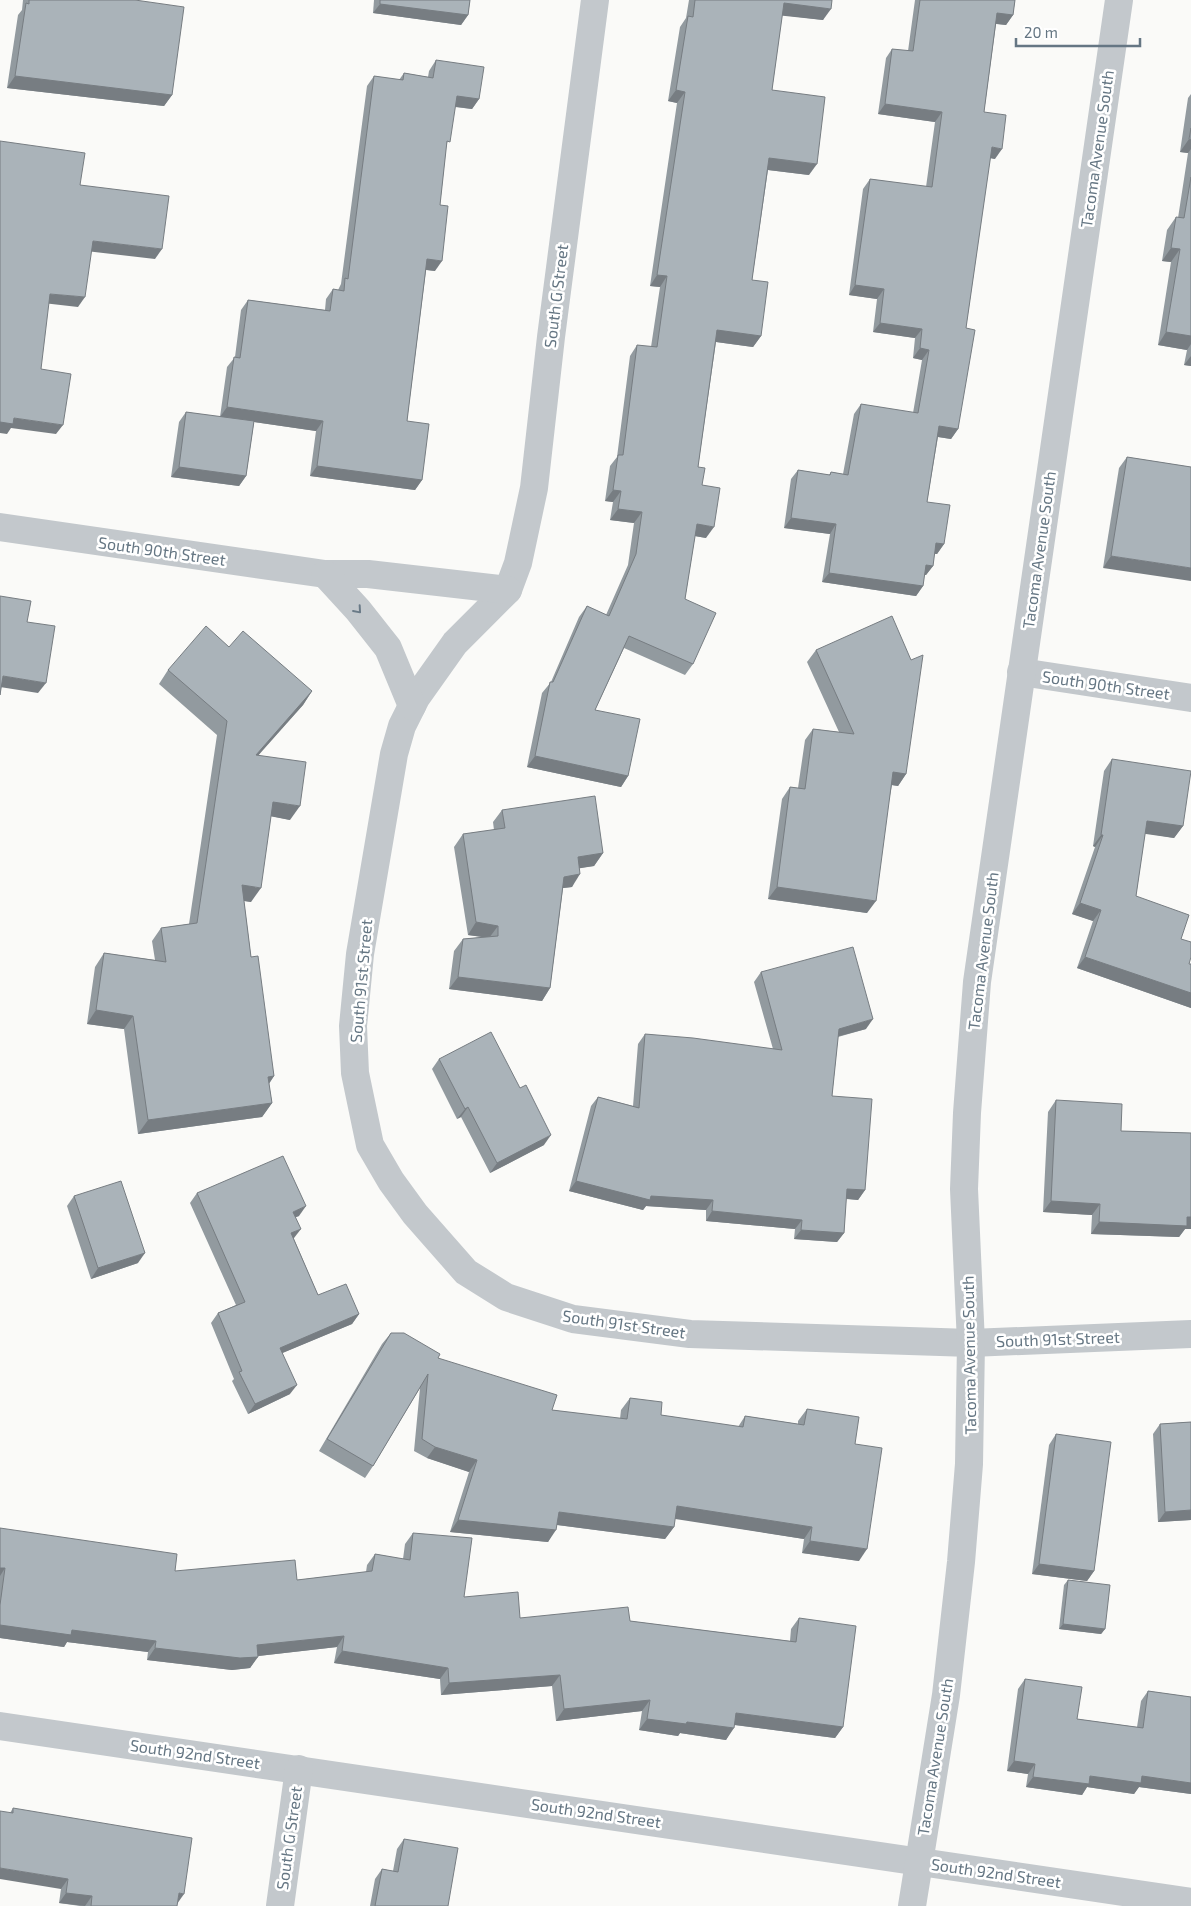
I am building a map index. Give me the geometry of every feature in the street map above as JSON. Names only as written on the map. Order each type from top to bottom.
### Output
[{"type":"street","name":"South G Street","points":[[508,590],[518,562],[534,488],[551,337],[594,0]]},
{"type":"street","name":"Tacoma Avenue South","points":[[912,1906],[946,1695],[961,1562],[969,1464],[971,1343],[964,1189],[967,1113],[978,982],[1119,0]]},
{"type":"street","name":"South 90th Street","points":[[0,527],[325,574],[368,574],[508,590]]},
{"type":"street","points":[[325,574],[358,610],[388,648],[412,706]]},
{"type":"street","name":"South 91st Street","points":[[508,590],[455,643],[412,706],[402,726],[394,754],[360,954],[353,1026],[355,1073],[370,1145],[396,1188],[466,1272],[506,1298],[573,1319],[690,1334],[971,1343],[1191,1334]]},
{"type":"street","name":"South 90th Street","points":[[1021,672],[1191,698]]},
{"type":"street","name":"South 92nd Street","points":[[0,1726],[1191,1902]]},
{"type":"street","name":"South G Street","points":[[280,1906],[299,1769]]},
{"type":"building","points":[[29,0],[135,0],[184,7],[172,95],[15,76],[26,3],[29,4]]},
{"type":"building","points":[[380,0],[470,0],[468,15],[380,4]]},
{"type":"building","points":[[695,0],[832,0],[831,9],[784,3],[772,90],[825,97],[817,164],[769,158],[752,280],[768,282],[761,336],[717,330],[698,467],[705,468],[702,485],[720,488],[714,527],[697,524],[685,599],[716,613],[693,664],[629,636],[595,710],[640,719],[628,776],[535,756],[550,682],[553,682],[587,606],[609,616],[636,554],[642,512],[618,509],[621,491],[613,490],[618,455],[623,455],[637,345],[657,347],[667,276],[657,275],[685,92],[676,90],[688,16],[693,17]]},
{"type":"building","points":[[920,0],[1015,0],[1013,15],[997,13],[984,112],[1006,115],[1002,149],[992,147],[966,328],[975,330],[958,429],[939,426],[927,502],[950,505],[944,544],[936,543],[933,566],[926,565],[923,586],[829,573],[836,524],[791,518],[798,470],[830,475],[831,472],[848,475],[861,404],[918,413],[929,350],[920,348],[922,329],[880,323],[884,289],[855,285],[870,179],[932,187],[942,112],[885,104],[892,49],[913,51]]},
{"type":"building","points":[[436,60],[484,67],[479,99],[457,96],[450,142],[447,141],[440,205],[448,206],[442,261],[427,259],[407,421],[429,424],[422,480],[317,466],[323,421],[227,407],[234,357],[240,358],[248,300],[330,311],[333,289],[344,291],[345,278],[348,279],[374,76],[403,80],[404,73],[433,78]]},
{"type":"building","points":[[0,141],[85,153],[80,185],[169,196],[162,249],[93,241],[85,297],[50,294],[41,369],[71,374],[63,425],[14,418],[13,424],[0,422]]},
{"type":"building","points":[[1191,177],[1191,336],[1166,332],[1180,249],[1171,248],[1176,217],[1184,218]]},
{"type":"building","points":[[186,412],[254,421],[246,476],[179,467]]},
{"type":"building","points":[[1127,457],[1191,467],[1191,568],[1111,556]]},
{"type":"building","points":[[0,596],[31,601],[27,622],[55,626],[46,683],[3,676],[0,695]]},
{"type":"building","points":[[892,616],[911,660],[923,655],[906,774],[893,772],[876,901],[777,887],[790,787],[805,789],[813,729],[854,734],[816,650]]},
{"type":"building","points":[[206,626],[229,647],[243,631],[312,691],[256,755],[306,762],[300,806],[273,802],[261,888],[242,885],[251,957],[258,956],[274,1076],[268,1077],[272,1103],[148,1120],[133,1016],[96,1010],[104,953],[166,962],[161,928],[197,923],[227,721],[168,670]]},
{"type":"building","points":[[1112,759],[1191,771],[1183,826],[1147,821],[1136,896],[1189,915],[1181,939],[1191,942],[1189,964],[1191,964],[1191,993],[1085,957],[1101,910],[1080,903],[1103,835],[1101,835]]},
{"type":"building","points":[[595,796],[603,853],[578,857],[580,874],[564,877],[550,988],[458,977],[463,939],[498,936],[498,926],[476,922],[463,834],[505,828],[502,810]]},
{"type":"building","points":[[853,947],[873,1019],[839,1029],[832,1096],[872,1099],[865,1190],[847,1189],[844,1233],[801,1230],[802,1220],[712,1211],[713,1200],[651,1196],[650,1200],[576,1181],[598,1097],[639,1108],[645,1034],[693,1038],[782,1050],[761,972]]},
{"type":"building","points":[[491,1032],[520,1088],[526,1085],[551,1135],[497,1163],[468,1107],[465,1109],[439,1059]]},
{"type":"building","points":[[1056,1100],[1122,1104],[1121,1131],[1191,1133],[1191,1217],[1187,1217],[1187,1226],[1099,1222],[1100,1204],[1051,1201]]},
{"type":"building","points":[[283,1156],[306,1206],[293,1212],[301,1229],[291,1233],[318,1295],[346,1284],[359,1314],[280,1348],[297,1385],[255,1404],[239,1372],[242,1371],[218,1313],[245,1302],[197,1193]]},
{"type":"building","points":[[121,1181],[145,1253],[98,1268],[74,1196]]},
{"type":"building","points":[[391,1333],[404,1333],[440,1354],[438,1358],[557,1395],[552,1410],[627,1419],[630,1398],[662,1402],[661,1415],[743,1427],[745,1416],[804,1425],[807,1409],[859,1417],[855,1444],[882,1448],[867,1549],[810,1541],[812,1527],[677,1506],[674,1527],[559,1512],[556,1530],[458,1520],[477,1460],[435,1447],[422,1439],[428,1374],[373,1466],[327,1439]]},
{"type":"building","points":[[1191,1422],[1191,1510],[1165,1512],[1160,1424]]},
{"type":"building","points":[[1056,1434],[1111,1442],[1094,1571],[1039,1564]]},
{"type":"building","points":[[0,1528],[177,1554],[175,1571],[295,1560],[297,1580],[372,1571],[375,1554],[410,1560],[413,1533],[472,1538],[464,1597],[518,1592],[520,1618],[628,1607],[630,1621],[796,1642],[799,1618],[856,1626],[843,1727],[736,1713],[734,1728],[647,1719],[650,1700],[564,1709],[560,1675],[449,1683],[448,1668],[342,1651],[344,1636],[257,1645],[258,1657],[240,1658],[155,1648],[156,1641],[72,1630],[71,1635],[0,1625],[0,1605],[5,1568],[0,1568]]},
{"type":"building","points":[[1068,1580],[1110,1585],[1105,1629],[1063,1624]]},
{"type":"building","points":[[1025,1679],[1082,1687],[1077,1719],[1143,1728],[1148,1691],[1191,1697],[1191,1783],[1142,1776],[1141,1783],[1090,1776],[1089,1784],[1033,1777],[1035,1764],[1014,1761]]},
{"type":"building","points":[[13,1808],[192,1838],[184,1894],[179,1893],[177,1906],[91,1906],[92,1896],[66,1893],[68,1879],[0,1868],[0,1811],[13,1813]]},
{"type":"building","points":[[404,1839],[458,1848],[448,1906],[375,1906],[382,1869],[398,1872]]}]
